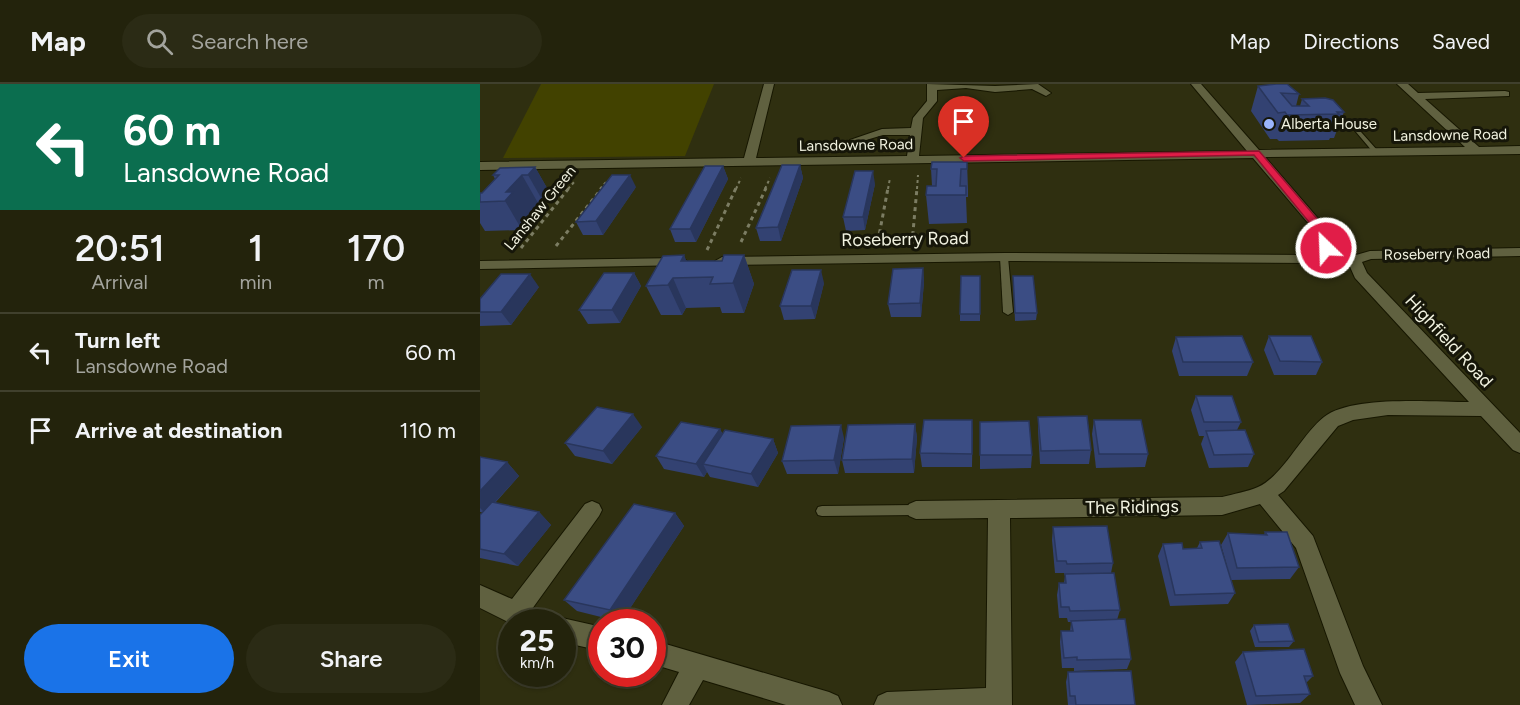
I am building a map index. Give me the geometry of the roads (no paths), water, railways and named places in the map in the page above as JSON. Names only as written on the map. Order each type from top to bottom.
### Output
[{"type":"street","points":[[749,161],[769,84]]},
{"type":"street","points":[[1196,84],[1256,153]]},
{"type":"street","points":[[1402,84],[1475,150]]},
{"type":"street","points":[[916,159],[918,118],[932,101],[932,86],[966,85],[994,89],[1035,85],[1046,93]]},
{"type":"street","points":[[1416,96],[1505,94]]},
{"type":"street","points":[[873,120],[873,129],[882,132]]},
{"type":"street","points":[[856,140],[882,132],[916,131]]},
{"type":"street","name":"Lansdowne Road","points":[[480,166],[1520,150]]},
{"type":"street","name":"Roseberry Road","points":[[480,265],[1004,257],[1317,259],[1326,248],[1327,237],[1256,153]]},
{"type":"street","name":"Roseberry Road","points":[[1354,260],[1370,255],[1520,252]]},
{"type":"street","name":"Highfield Road","points":[[1354,260],[1360,274],[1520,445]]},
{"type":"street","name":"The Ridings","points":[[916,510],[1222,506],[1264,494],[1277,486],[1331,421],[1350,413],[1388,408],[1487,409]]},
{"type":"street","points":[[1264,494],[1305,543],[1353,673],[1369,705]]},
{"type":"street","points":[[530,609],[592,510]]},
{"type":"street","points":[[887,705],[999,702],[999,510]]},
{"type":"street","points":[[480,596],[506,609]]},
{"type":"street","points":[[666,656],[829,705]]},
{"type":"street","points":[[675,705],[698,665]]},
{"type":"lane","points":[[1353,125],[1375,151]]},
{"type":"lane","points":[[1004,257],[1008,312]]},
{"type":"lane","points":[[822,511],[916,510]]},
{"type":"place","name":"Alberta House","points":[[1269,124]]}]
